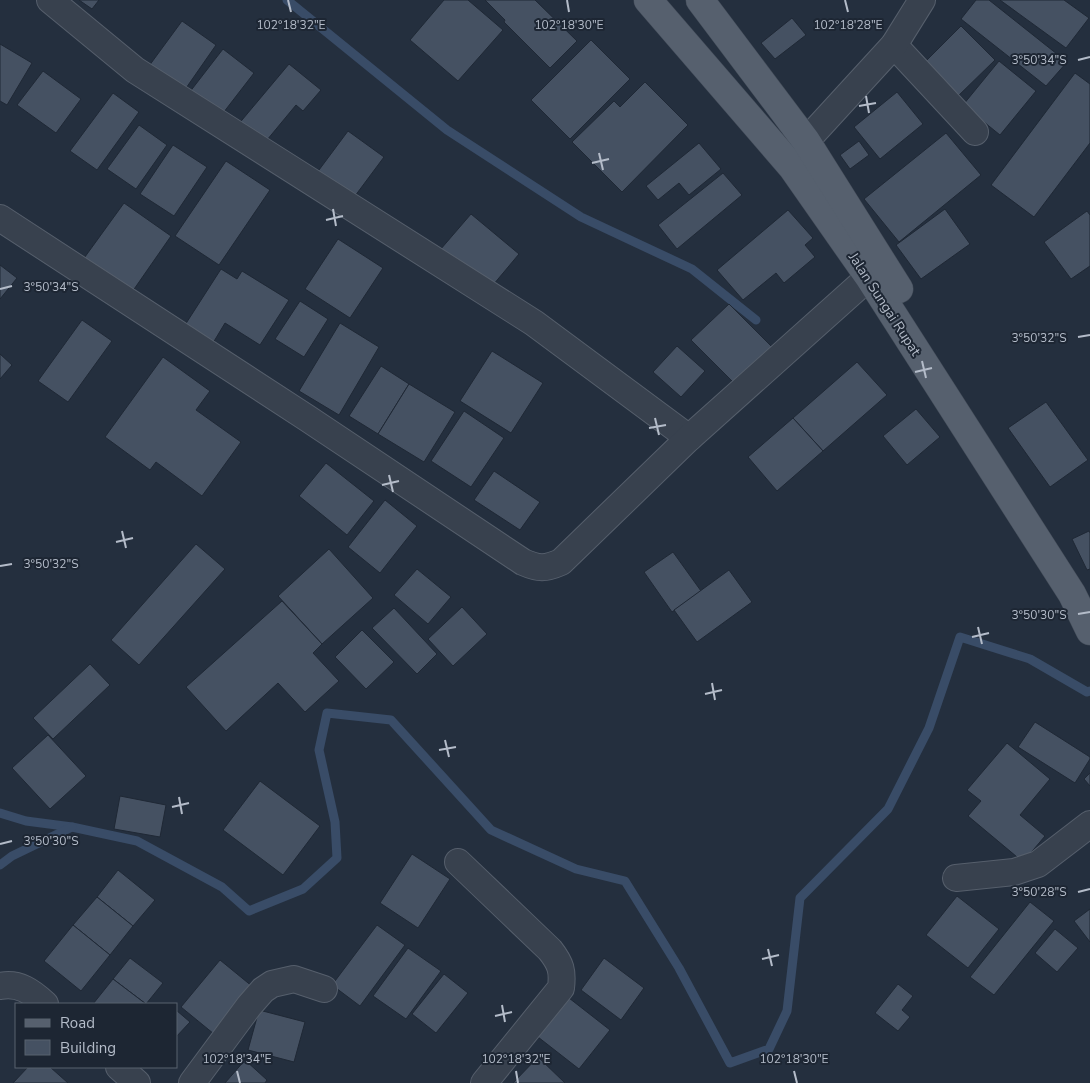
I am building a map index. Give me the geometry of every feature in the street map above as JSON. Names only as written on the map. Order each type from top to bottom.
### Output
[{"type":"main road","name":"Jalan Sungai Rupat","points":[[648,0],[792,167],[877,272]]},
{"type":"main road","name":"Jalan Sungai Rupat","points":[[700,0],[806,141],[877,272],[1083,593],[1090,631]]},
{"type":"street","points":[[50,0],[135,70],[534,323],[689,438]]},
{"type":"street","points":[[792,167],[806,141],[894,46],[922,0]]},
{"type":"street","points":[[894,46],[976,132]]},
{"type":"street","points":[[0,218],[298,412],[523,562],[534,567],[549,567],[561,562],[689,438],[877,272]]},
{"type":"street","points":[[956,878],[1014,872],[1038,864],[1090,824]]},
{"type":"street","points":[[458,862],[550,950],[559,962],[562,976],[561,988],[484,1083]]},
{"type":"street","points":[[192,1083],[248,1006],[263,990],[272,984],[294,979],[324,989]]},
{"type":"street","points":[[0,986],[11,984],[30,991],[45,1003]]},
{"type":"street","points":[[119,1068],[138,1083]]},
{"type":"building","points":[[79,0],[99,0],[92,9]]},
{"type":"building","points":[[444,0],[468,0],[503,30],[458,81],[410,40]]},
{"type":"building","points":[[485,0],[535,0],[577,41],[550,68]]},
{"type":"building","points":[[976,0],[989,0],[1067,62],[1046,86],[961,19]]},
{"type":"building","points":[[1000,0],[1064,0],[1089,18],[1066,48]]},
{"type":"building","points":[[792,18],[806,35],[775,59],[761,43]]},
{"type":"building","points":[[182,21],[216,45],[184,91],[149,66]]},
{"type":"building","points":[[961,26],[995,60],[955,99],[922,65]]},
{"type":"building","points":[[591,40],[630,79],[570,139],[531,100]]},
{"type":"building","points":[[0,44],[32,63],[7,105],[0,101]]},
{"type":"building","points":[[223,49],[254,73],[220,117],[189,93]]},
{"type":"building","points":[[999,61],[1036,91],[1000,135],[963,105]]},
{"type":"building","points":[[289,64],[321,90],[303,111],[296,105],[262,146],[237,126]]},
{"type":"building","points":[[43,71],[81,99],[56,133],[17,105]]},
{"type":"building","points":[[1075,73],[1090,84],[1090,143],[1034,217],[991,185]]},
{"type":"building","points":[[645,82],[688,125],[622,192],[572,142],[614,101],[620,107]]},
{"type":"building","points":[[897,92],[923,124],[880,159],[854,127]]},
{"type":"building","points":[[113,93],[139,112],[97,170],[70,151]]},
{"type":"building","points":[[139,125],[167,145],[136,189],[107,169]]},
{"type":"building","points":[[348,131],[384,157],[352,200],[316,174]]},
{"type":"building","points":[[946,133],[981,175],[899,242],[864,199]]},
{"type":"building","points":[[859,141],[869,155],[850,169],[840,155]]},
{"type":"building","points":[[699,143],[721,169],[689,195],[679,183],[658,200],[646,186]]},
{"type":"building","points":[[173,145],[207,167],[174,216],[140,194]]},
{"type":"building","points":[[226,161],[270,190],[219,265],[175,236]]},
{"type":"building","points":[[723,173],[742,195],[677,249],[658,225]]},
{"type":"building","points":[[124,203],[171,236],[130,295],[82,261]]},
{"type":"building","points":[[945,209],[970,244],[921,279],[896,245]]},
{"type":"building","points":[[788,210],[813,238],[805,245],[815,257],[784,283],[776,273],[743,300],[717,270]]},
{"type":"building","points":[[1087,211],[1090,215],[1090,266],[1071,279],[1044,242]]},
{"type":"building","points":[[471,214],[519,254],[488,291],[440,250]]},
{"type":"building","points":[[338,239],[383,268],[350,318],[305,289]]},
{"type":"building","points":[[0,265],[17,278],[0,299]]},
{"type":"building","points":[[221,269],[237,279],[242,271],[289,300],[260,345],[225,323],[213,343],[185,325]]},
{"type":"building","points":[[300,301],[328,319],[304,357],[275,339]]},
{"type":"building","points":[[729,304],[774,349],[737,386],[691,340]]},
{"type":"building","points":[[82,320],[112,341],[68,402],[38,381]]},
{"type":"building","points":[[340,323],[379,347],[339,415],[299,391]]},
{"type":"building","points":[[677,346],[705,371],[681,397],[653,372]]},
{"type":"building","points":[[492,351],[543,383],[511,433],[460,401]]},
{"type":"building","points":[[0,354],[12,365],[0,379]]},
{"type":"building","points":[[163,357],[210,391],[196,410],[241,442],[202,496],[156,462],[150,470],[105,437]]},
{"type":"building","points":[[857,362],[887,395],[823,451],[793,418]]},
{"type":"building","points":[[381,366],[409,384],[378,434],[349,416]]},
{"type":"building","points":[[409,384],[455,412],[424,462],[378,434]]},
{"type":"building","points":[[1046,402],[1088,460],[1050,487],[1008,428]]},
{"type":"building","points":[[916,409],[940,437],[907,465],[883,436]]},
{"type":"building","points":[[464,411],[504,438],[471,487],[431,461]]},
{"type":"building","points":[[793,418],[823,451],[777,491],[748,457]]},
{"type":"building","points":[[326,463],[374,501],[347,535],[299,496]]},
{"type":"building","points":[[494,471],[540,502],[520,530],[474,500]]},
{"type":"building","points":[[385,500],[417,526],[380,573],[348,547]]},
{"type":"building","points":[[1089,531],[1090,569],[1087,570],[1072,539]]},
{"type":"building","points":[[196,544],[225,569],[139,665],[111,640]]},
{"type":"building","points":[[329,549],[373,598],[322,644],[278,596]]},
{"type":"building","points":[[673,552],[701,591],[672,612],[644,572]]},
{"type":"building","points":[[417,569],[451,597],[428,624],[394,595]]},
{"type":"building","points":[[729,570],[752,602],[697,642],[674,610]]},
{"type":"building","points":[[282,601],[322,644],[313,653],[339,681],[305,712],[278,683],[226,731],[186,687]]},
{"type":"building","points":[[462,607],[487,634],[453,666],[428,639]]},
{"type":"building","points":[[394,608],[437,654],[417,674],[372,628]]},
{"type":"building","points":[[362,630],[394,662],[366,689],[335,657]]},
{"type":"building","points":[[90,664],[110,685],[53,739],[33,718]]},
{"type":"building","points":[[1035,722],[1090,757],[1075,783],[1018,747]]},
{"type":"building","points":[[48,735],[86,776],[50,809],[12,768]]},
{"type":"building","points":[[1007,743],[1050,779],[1020,815],[1045,836],[1023,862],[968,816],[981,801],[967,790]]},
{"type":"building","points":[[1090,773],[1090,786],[1084,779]]},
{"type":"building","points":[[260,781],[320,826],[283,875],[223,830]]},
{"type":"building","points":[[120,796],[166,805],[160,837],[114,829]]},
{"type":"building","points":[[412,854],[450,879],[418,928],[380,903]]},
{"type":"building","points":[[118,870],[155,900],[133,926],[97,897]]},
{"type":"building","points":[[957,896],[999,929],[968,968],[926,935]]},
{"type":"building","points":[[97,897],[133,926],[110,955],[73,925]]},
{"type":"building","points":[[1030,902],[1054,921],[994,995],[970,977]]},
{"type":"building","points":[[1090,909],[1090,942],[1074,921]]},
{"type":"building","points":[[73,925],[110,955],[81,991],[44,961]]},
{"type":"building","points":[[377,925],[405,945],[360,1006],[332,985]]},
{"type":"building","points":[[1055,929],[1078,948],[1057,972],[1035,953]]},
{"type":"building","points":[[408,948],[441,971],[406,1019],[373,996]]},
{"type":"building","points":[[130,958],[163,983],[147,1003],[145,1003],[113,979]]},
{"type":"building","points":[[604,958],[644,988],[621,1020],[581,990]]},
{"type":"building","points":[[220,960],[253,987],[214,1034],[181,1007]]},
{"type":"building","points":[[444,974],[468,993],[436,1033],[412,1014]]},
{"type":"building","points":[[113,979],[145,1003],[94,1003]]},
{"type":"building","points":[[898,984],[913,996],[902,1010],[910,1017],[898,1031],[875,1013]]},
{"type":"building","points":[[569,998],[610,1030],[579,1069],[538,1037]]},
{"type":"building","points":[[259,1010],[305,1022],[294,1062],[248,1050]]},
{"type":"building","points":[[178,1012],[190,1022],[178,1035]]},
{"type":"building","points":[[538,1057],[565,1083],[513,1083]]},
{"type":"building","points":[[245,1060],[267,1080],[265,1083],[225,1083]]},
{"type":"building","points":[[27,1068],[51,1068],[68,1083],[13,1083]]},
{"type":"waterway","points":[[287,0],[447,130],[581,217],[692,269],[756,320]]},
{"type":"waterway","points":[[0,813],[26,821],[72,827],[137,841],[222,887],[249,911],[303,889],[337,858],[335,822],[319,750],[327,713],[391,720],[491,830],[576,869],[625,881],[679,968],[730,1063],[769,1049],[787,1011],[800,898],[888,809],[929,728],[960,637],[1030,659],[1087,692],[1090,691]]},
{"type":"waterway","points":[[0,865],[12,856],[72,827]]}]
